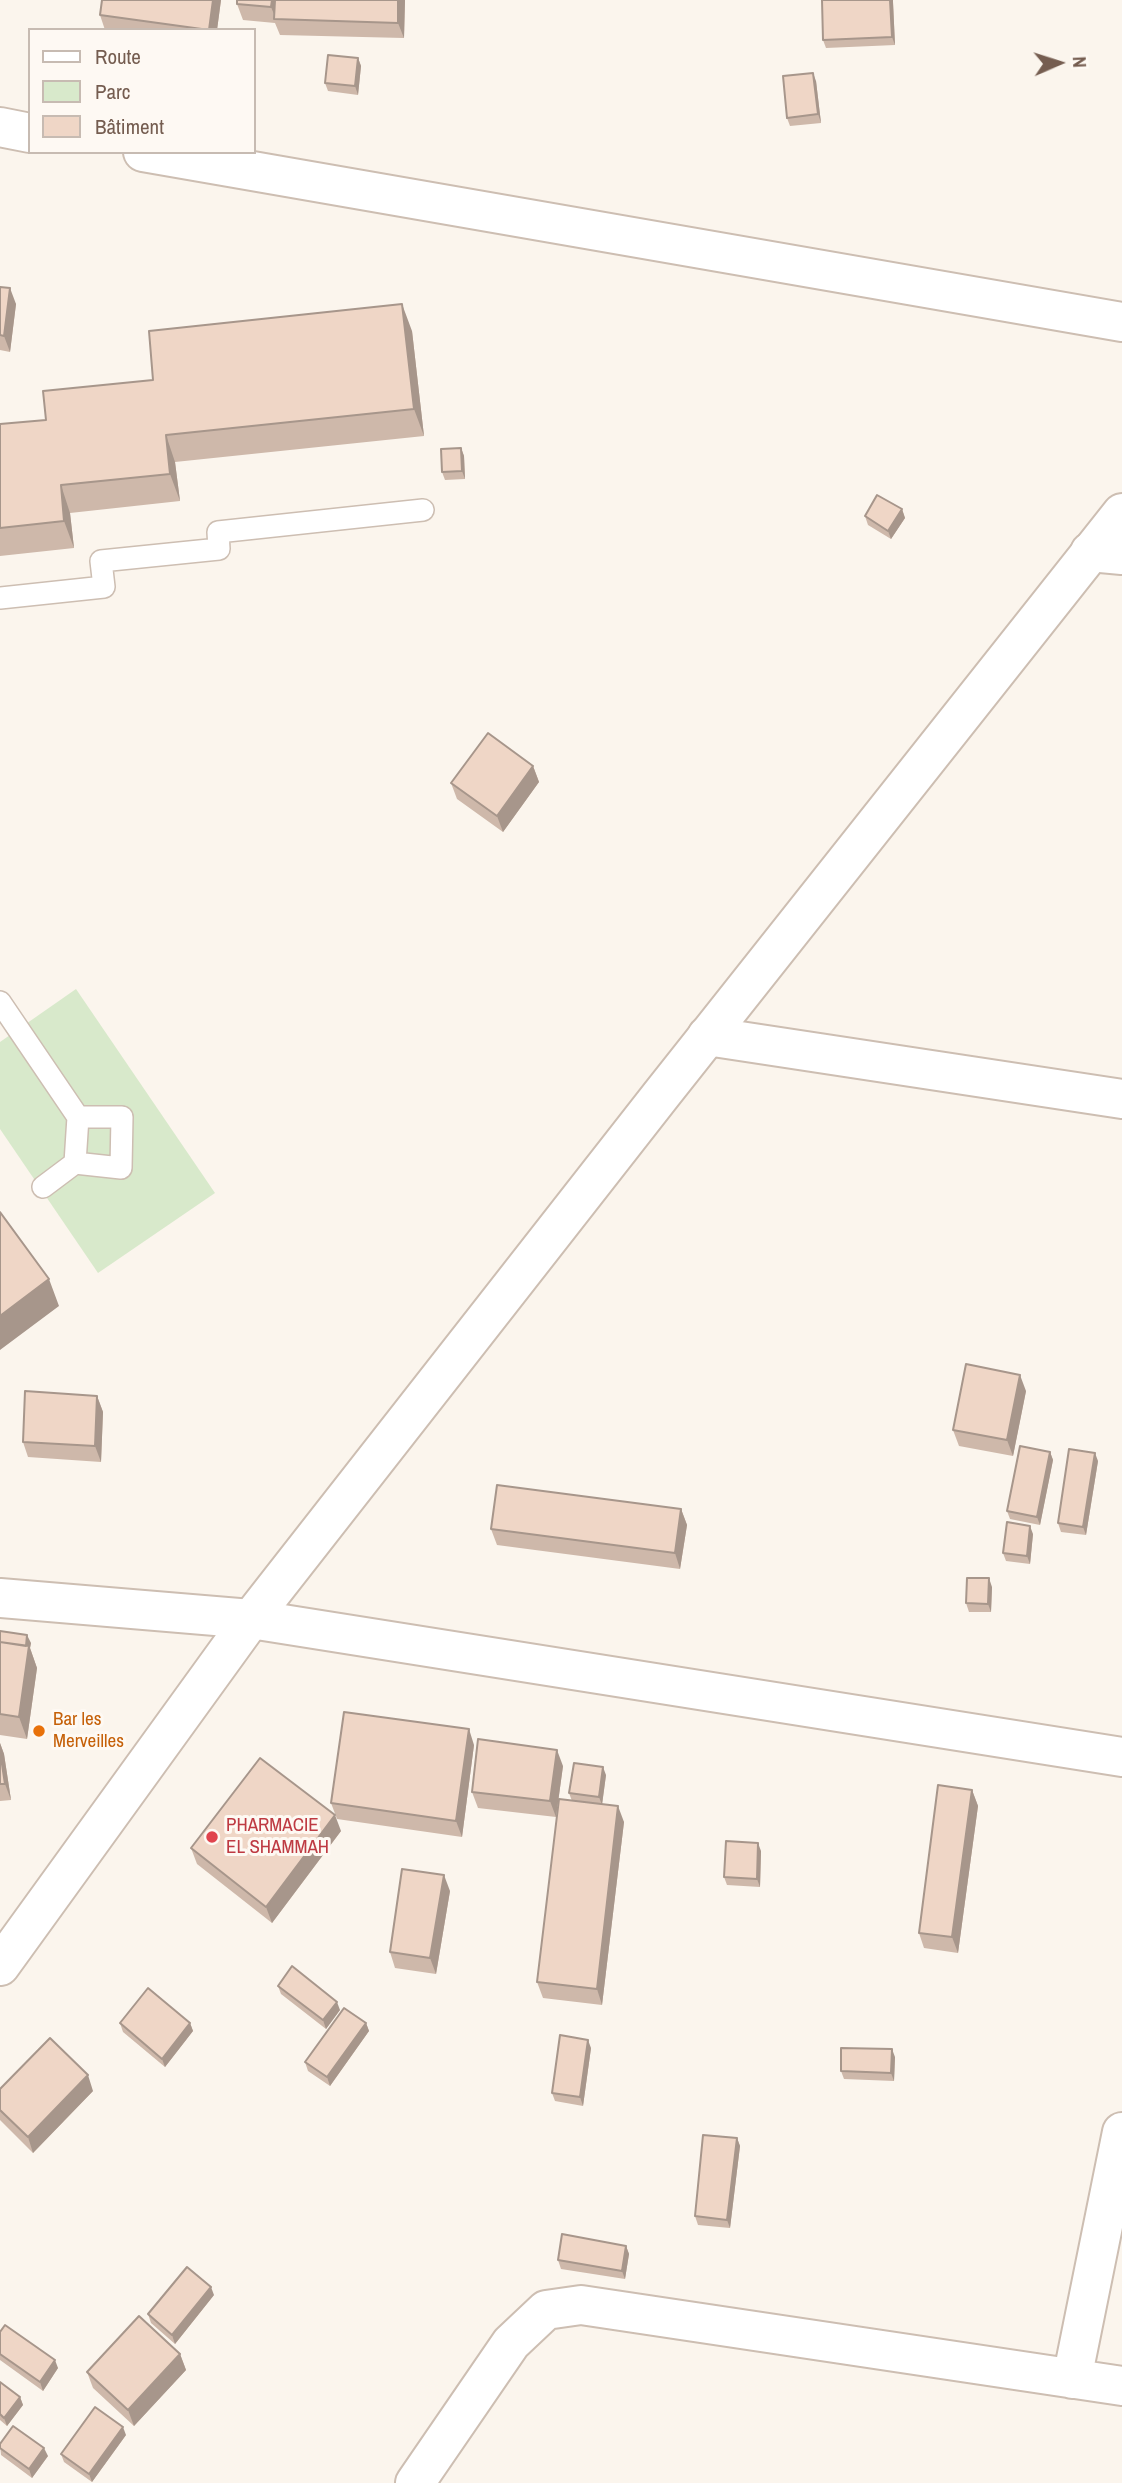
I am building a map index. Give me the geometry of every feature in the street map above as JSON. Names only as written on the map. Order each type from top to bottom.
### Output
[{"type":"street","points":[[0,127],[28,132]]},
{"type":"street","points":[[155,154],[1122,322]]},
{"type":"street","points":[[0,1966],[251,1619],[707,1036],[1106,554],[1122,513]]},
{"type":"street","points":[[707,1036],[1122,1099]]},
{"type":"street","points":[[0,1598],[251,1619],[1122,1757]]},
{"type":"street","points":[[1072,2379],[1122,2132]]},
{"type":"street","points":[[415,2483],[511,2343],[546,2310],[581,2305],[1122,2386]]},
{"type":"lane","points":[[0,598],[104,587],[101,562],[219,549],[218,532],[423,510]]},
{"type":"lane","points":[[0,1002],[78,1117],[75,1163]]},
{"type":"lane","points":[[43,1187],[75,1163],[121,1168],[122,1117],[78,1117]]},
{"type":"green space","points":[[76,989],[215,1193],[98,1273],[0,1129],[0,1042]]},
{"type":"building","points":[[102,0],[213,0],[209,28],[100,15]]},
{"type":"building","points":[[237,0],[272,0],[271,7],[237,4]]},
{"type":"building","points":[[275,0],[398,0],[398,23],[274,19]]},
{"type":"building","points":[[822,0],[890,0],[892,37],[823,40]]},
{"type":"building","points":[[328,55],[358,58],[355,86],[325,83]]},
{"type":"building","points":[[813,73],[818,114],[787,118],[783,76]]},
{"type":"building","points":[[0,287],[10,288],[4,336],[0,335]]},
{"type":"building","points":[[402,304],[414,409],[166,435],[170,474],[61,485],[64,521],[0,528],[0,424],[46,420],[43,391],[153,380],[149,331]]},
{"type":"building","points":[[461,448],[462,471],[442,472],[441,449]]},
{"type":"building","points":[[877,495],[902,509],[888,531],[865,516]]},
{"type":"building","points":[[488,733],[533,766],[497,816],[451,783]]},
{"type":"building","points":[[0,1212],[49,1279],[0,1316]]},
{"type":"building","points":[[966,1364],[1020,1375],[1007,1440],[953,1430]]},
{"type":"building","points":[[25,1391],[97,1396],[95,1446],[23,1442]]},
{"type":"building","points":[[1020,1446],[1050,1452],[1037,1517],[1007,1511]]},
{"type":"building","points":[[1069,1449],[1095,1453],[1083,1527],[1058,1523]]},
{"type":"building","points":[[497,1485],[681,1509],[675,1553],[491,1529]]},
{"type":"building","points":[[1007,1522],[1030,1526],[1027,1556],[1003,1553]]},
{"type":"building","points":[[967,1578],[989,1578],[988,1604],[966,1603]]},
{"type":"building","points":[[0,1631],[27,1635],[26,1646],[0,1642]]},
{"type":"building","points":[[0,1642],[29,1646],[19,1717],[0,1714]]},
{"type":"building","points":[[344,1712],[469,1729],[456,1821],[331,1803]]},
{"type":"building","points":[[478,1739],[557,1750],[550,1801],[472,1792]]},
{"type":"building","points":[[0,1751],[5,1784],[0,1784]]},
{"type":"building","points":[[260,1758],[335,1815],[266,1907],[191,1848]]},
{"type":"building","points":[[574,1763],[603,1767],[599,1797],[569,1793]]},
{"type":"building","points":[[938,1785],[972,1790],[952,1937],[919,1933]]},
{"type":"building","points":[[559,1799],[618,1806],[597,1989],[537,1982]]},
{"type":"building","points":[[726,1841],[758,1843],[757,1879],[724,1877]]},
{"type":"building","points":[[402,1869],[444,1875],[430,1958],[390,1952]]},
{"type":"building","points":[[292,1966],[337,2002],[323,2020],[278,1986]]},
{"type":"building","points":[[148,1988],[190,2023],[162,2059],[120,2023]]},
{"type":"building","points":[[344,2008],[366,2023],[327,2077],[305,2062]]},
{"type":"building","points":[[560,2035],[588,2040],[580,2097],[552,2093]]},
{"type":"building","points":[[50,2038],[88,2075],[28,2137],[0,2110],[0,2089]]},
{"type":"building","points":[[841,2048],[892,2049],[891,2073],[841,2071]]},
{"type":"building","points":[[703,2135],[737,2138],[727,2220],[695,2216]]},
{"type":"building","points":[[562,2234],[626,2246],[622,2271],[558,2260]]},
{"type":"building","points":[[187,2267],[211,2287],[172,2335],[148,2314]]},
{"type":"building","points":[[139,2316],[180,2354],[128,2410],[87,2372]]},
{"type":"building","points":[[5,2325],[55,2360],[40,2382],[0,2354],[0,2332]]},
{"type":"building","points":[[0,2382],[20,2397],[4,2418],[0,2414]]},
{"type":"building","points":[[95,2407],[123,2427],[89,2474],[61,2454]]},
{"type":"building","points":[[13,2426],[44,2448],[29,2469],[0,2448]]},
{"type":"place","name":"Bar les Merveilles","points":[[39,1731]]},
{"type":"place","name":"PHARMACIE EL SHAMMAH","points":[[212,1837]]}]
